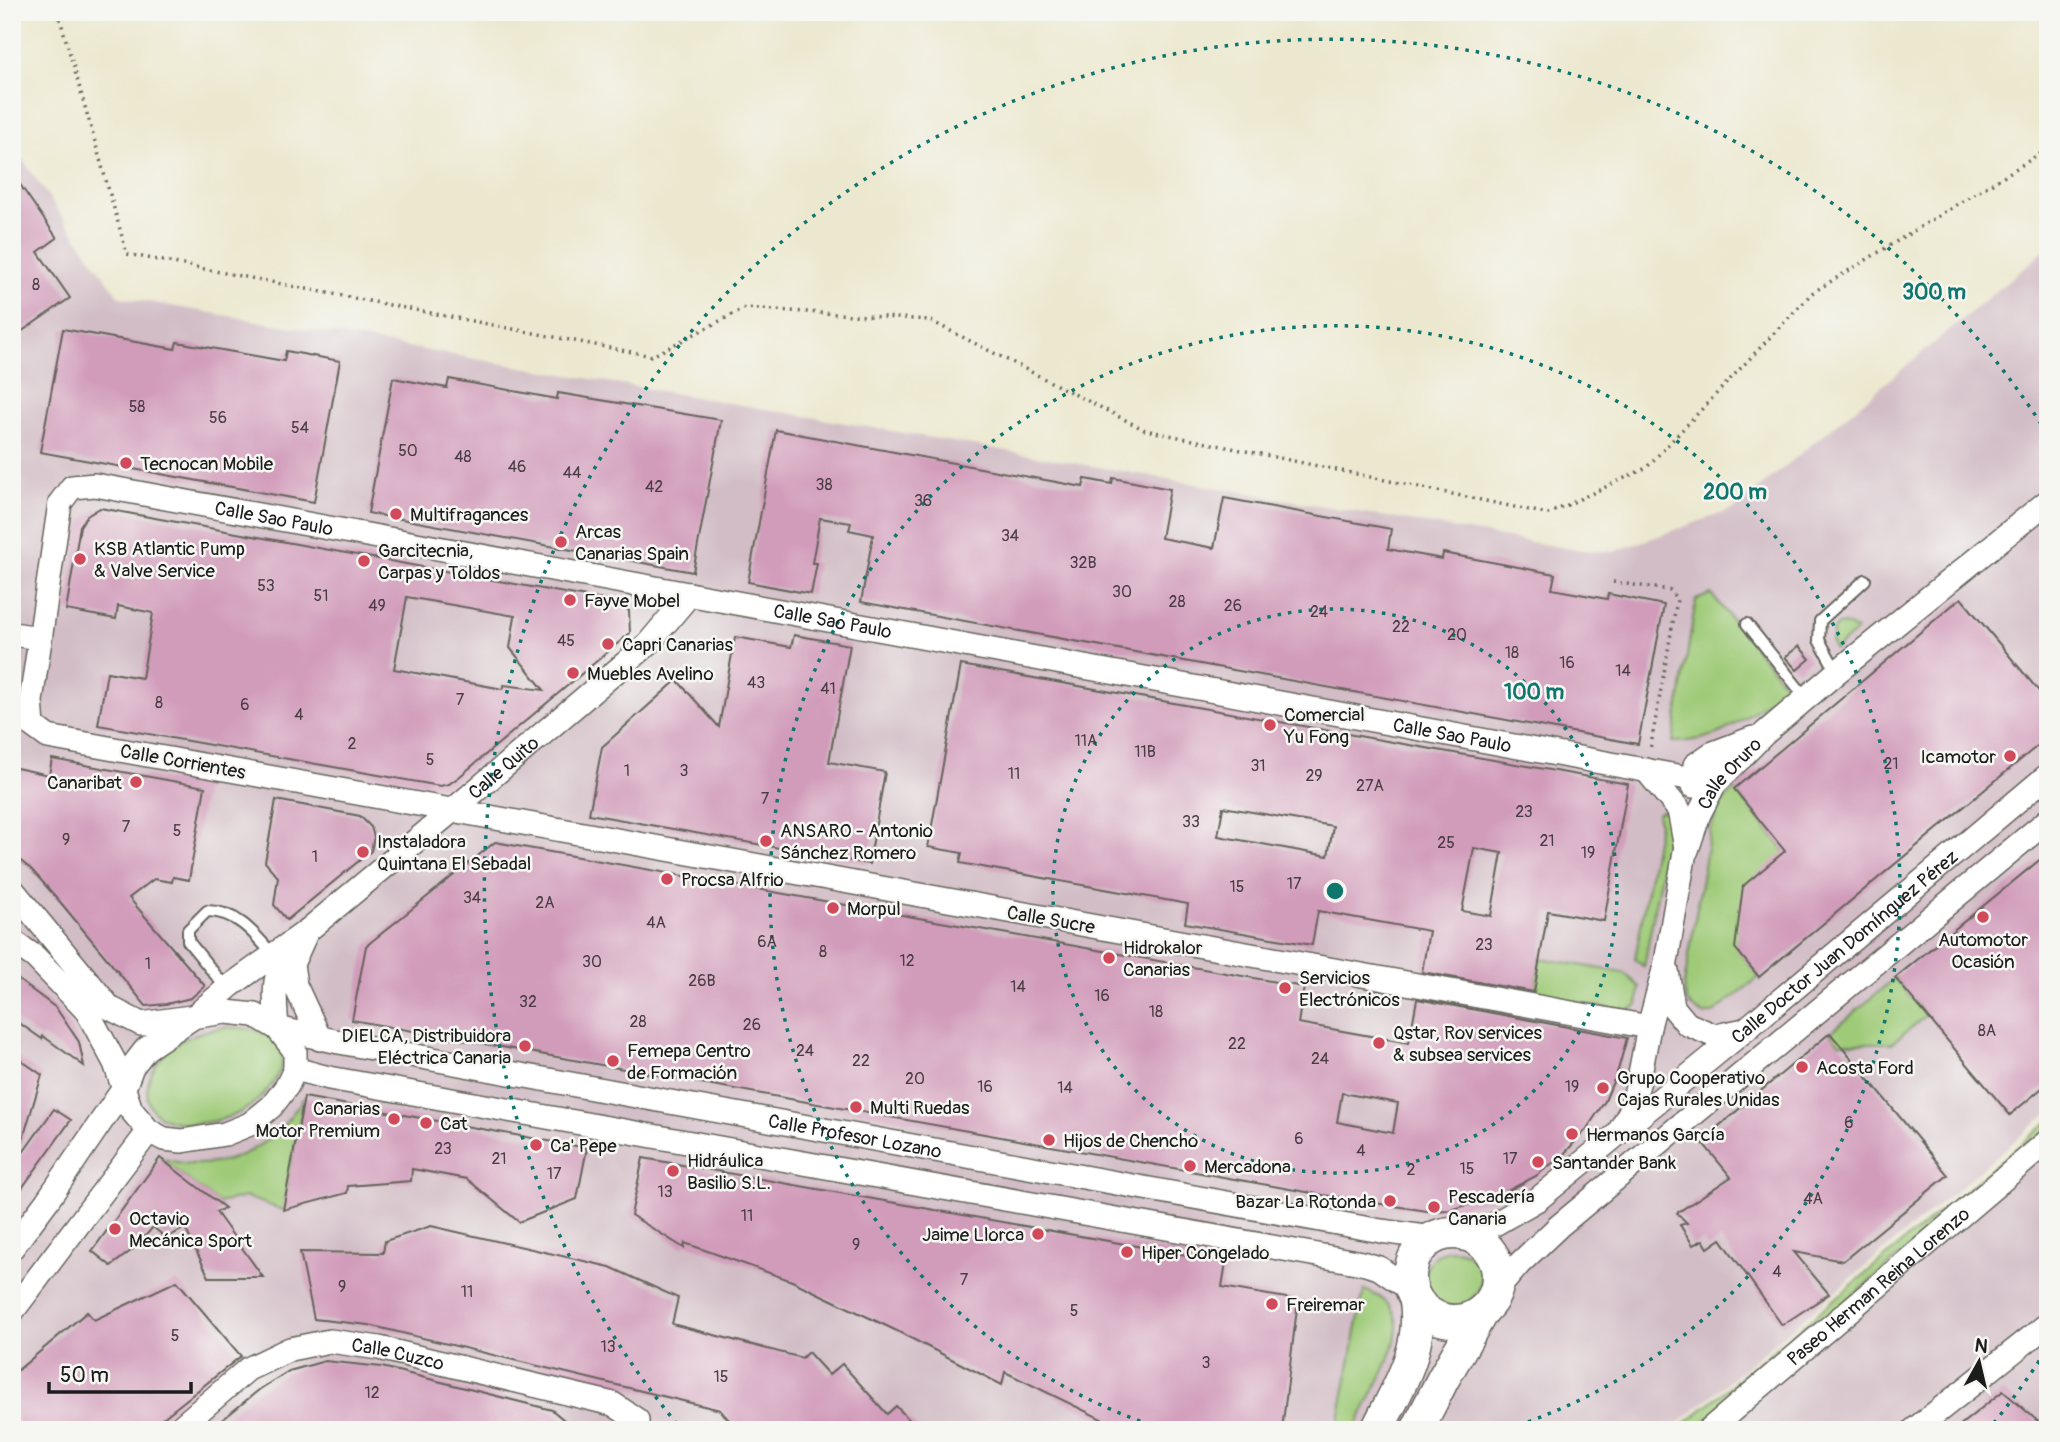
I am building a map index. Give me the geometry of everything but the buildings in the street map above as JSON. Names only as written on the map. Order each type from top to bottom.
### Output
[{"type":"street","name":"Calle Sao Paulo","points":[[40,638],[60,503],[72,487],[95,485],[1693,779]]},
{"type":"street","points":[[1765,733],[2048,501]]},
{"type":"street","name":"Calle Quito","points":[[195,1016],[227,989],[307,931],[648,644],[690,594]]},
{"type":"street","points":[[12,634],[40,638]]},
{"type":"street","name":"Calle Corrientes","points":[[40,638],[31,701],[33,726],[48,737],[453,810]]},
{"type":"street","name":"Calle Oruro","points":[[1687,850],[1699,814],[1714,785],[1765,733]]},
{"type":"street","name":"Calle Oruro","points":[[1617,1136],[1635,1098],[1649,1027],[1666,962],[1687,850],[1695,765],[1712,754],[1765,733]]},
{"type":"street","points":[[1693,779],[1715,774],[1741,758]]},
{"type":"street","name":"Calle Oruro","points":[[1646,770],[1679,810],[1687,850]]},
{"type":"street","name":"Calle Doctor Juan Domínguez Pérez","points":[[1468,1235],[1488,1228],[1538,1199],[1745,1030],[2048,775]]},
{"type":"street","name":"Calle Sucre","points":[[453,810],[1649,1027]]},
{"type":"street","name":"Calle Doctor Juan Domínguez Pérez","points":[[1418,1430],[1443,1379],[1490,1301],[1519,1264],[1559,1226],[2048,820]]},
{"type":"street","points":[[12,890],[110,1008],[141,1024],[226,1012],[255,1015],[277,1028],[295,1051],[295,1069],[287,1086],[272,1106],[250,1124],[200,1140],[164,1139],[149,1131],[131,1110],[115,1063],[87,1011],[35,957],[12,941]]},
{"type":"street","name":"Calle Quito","points":[[277,1028],[274,988],[281,960],[307,931]]},
{"type":"street","name":"Calle Quito","points":[[307,931],[292,964],[295,985],[320,1039]]},
{"type":"street","name":"Calle Oruro","points":[[1666,962],[1672,1007],[1687,1024],[1715,1036],[1745,1030]]},
{"type":"street","points":[[12,1248],[124,1088],[132,1068],[146,1049],[195,1016]]},
{"type":"street","name":"Calle Profesor Lozano","points":[[277,1028],[320,1039],[1368,1229],[1433,1238]]},
{"type":"street","name":"Calle Profesor Lozano","points":[[295,1069],[370,1085],[1362,1263],[1379,1268],[1414,1295]]},
{"type":"street","points":[[12,1312],[149,1131]]},
{"type":"street","name":"Paseo Herman Reina Lorenzo","points":[[1709,1430],[2048,1141]]},
{"type":"street","points":[[1377,1430],[1414,1352],[1418,1329],[1409,1275],[1413,1260],[1421,1247],[1433,1238],[1445,1234],[1468,1235],[1490,1251],[1498,1278],[1490,1301],[1471,1318],[1457,1322],[1443,1320],[1429,1314],[1414,1295]]},
{"type":"street","points":[[1914,1430],[2048,1324]]},
{"type":"street","name":"Calle Cuzco","points":[[177,1430],[248,1369],[290,1349],[330,1341],[379,1348],[613,1404],[637,1425]]},
{"type":"lane","points":[[1837,672],[1819,640],[1820,621],[1865,580]]},
{"type":"lane","points":[[1747,624],[1806,698]]},
{"type":"lane","points":[[227,989],[188,941],[188,930],[206,911],[222,911],[250,929],[273,955]]},
{"type":"path","points":[[58,12],[127,254],[652,356],[745,308],[929,320],[1145,430],[1548,514],[1646,468],[1812,293],[2048,149]]},
{"type":"path","points":[[1613,582],[1670,590],[1677,600],[1646,770]]},
{"type":"shaded area","points":[[12,145],[119,297],[1571,549],[1613,552],[1734,509],[2048,248],[2048,1113],[1671,1430],[12,1430]]},
{"type":"shaded area","points":[[2048,1122],[2048,1430],[1677,1430]]},
{"type":"green space","points":[[1711,594],[1788,688],[1723,731],[1709,737],[1673,742],[1696,600]]},
{"type":"green space","points":[[1845,624],[1857,631],[1835,649],[1831,643],[1833,630],[1838,625]]},
{"type":"green space","points":[[1734,789],[1785,851],[1736,948],[1759,977],[1715,1012],[1704,1015],[1689,1003],[1684,985],[1710,830],[1719,806]]},
{"type":"green space","points":[[1665,809],[1670,823],[1644,967],[1635,959],[1659,823],[1657,814]]},
{"type":"green space","points":[[1540,958],[1624,973],[1640,987],[1637,1006],[1627,1011],[1533,996]]},
{"type":"green space","points":[[1895,978],[1926,1015],[1892,1043],[1839,1043],[1830,1033]]},
{"type":"green space","points":[[225,1027],[256,1030],[272,1038],[280,1048],[282,1059],[273,1082],[254,1103],[222,1119],[186,1123],[168,1120],[156,1114],[149,1104],[147,1093],[149,1081],[163,1056],[187,1038]]},
{"type":"green space","points":[[304,1097],[283,1210],[246,1197],[218,1203],[160,1158],[204,1164],[243,1154],[276,1132]]},
{"type":"green space","points":[[2048,1122],[2048,1131],[1693,1430],[1677,1430]]},
{"type":"green space","points":[[1447,1250],[1459,1250],[1469,1254],[1477,1262],[1481,1278],[1477,1294],[1469,1302],[1459,1306],[1447,1306],[1437,1302],[1429,1294],[1425,1284],[1425,1272],[1429,1262],[1437,1254]]},
{"type":"green space","points":[[1364,1290],[1380,1297],[1390,1306],[1397,1328],[1395,1340],[1386,1366],[1354,1430],[1337,1430]]},
{"type":"place","name":"Tecnocan Mobile","points":[[126,463]]},
{"type":"place","name":"Multifragances","points":[[396,514]]},
{"type":"place","name":"Arcas Canarias Spain","points":[[561,542]]},
{"type":"place","name":"KSB Atlantic Pump & Valve Service","points":[[80,559]]},
{"type":"place","name":"Garcitecnia, Carpas y Toldos","points":[[364,561]]},
{"type":"place","name":"Fayve Mobel","points":[[570,600]]},
{"type":"place","name":"Capri Canarias","points":[[608,644]]},
{"type":"place","name":"Muebles Avelino","points":[[573,673]]},
{"type":"place","name":"Comercial Yu Fong","points":[[1270,725]]},
{"type":"place","name":"Icamotor","points":[[2010,756]]},
{"type":"place","name":"Canaribat","points":[[136,782]]},
{"type":"place","name":"ANSARO - Antonio Sánchez Romero","points":[[766,841]]},
{"type":"place","name":"Instaladora Quintana El Sebadal","points":[[363,852]]},
{"type":"place","name":"Procsa Alfrio","points":[[667,879]]},
{"type":"place","name":"Morpul","points":[[833,908]]},
{"type":"place","name":"Automotor Ocasión","points":[[1983,917]]},
{"type":"place","name":"Hidrokalor Canarias","points":[[1109,958]]},
{"type":"place","name":"Servicios Electrónicos","points":[[1285,988]]},
{"type":"place","name":"Qstar, Rov services & subsea services","points":[[1379,1043]]},
{"type":"place","name":"DIELCA, Distribuidora Eléctrica Canaria","points":[[525,1046]]},
{"type":"place","name":"Femepa Centro de Formación","points":[[613,1061]]},
{"type":"place","name":"Acosta Ford","points":[[1802,1067]]},
{"type":"place","name":"Grupo Cooperativo Cajas Rurales Unidas","points":[[1603,1088]]},
{"type":"place","name":"Multi Ruedas","points":[[856,1107]]},
{"type":"place","name":"Canarias Motor Premium","points":[[394,1119]]},
{"type":"place","name":"Cat","points":[[426,1123]]},
{"type":"place","name":"Hermanos García","points":[[1572,1134]]},
{"type":"place","name":"Hijos de Chencho","points":[[1049,1140]]},
{"type":"place","name":"Ca' Pepe","points":[[536,1145]]},
{"type":"place","name":"Santander Bank","points":[[1538,1162]]},
{"type":"place","name":"Mercadona","points":[[1190,1166]]},
{"type":"place","name":"Hidráulica Basilio S.L.","points":[[673,1171]]},
{"type":"place","name":"Bazar La Rotonda","points":[[1390,1201]]},
{"type":"place","name":"Pescadería Canaria","points":[[1434,1207]]},
{"type":"place","name":"Octavio Mecánica Sport","points":[[115,1229]]},
{"type":"place","name":"Jaime Llorca","points":[[1038,1234]]},
{"type":"place","name":"Hiper Congelado","points":[[1127,1252]]},
{"type":"place","name":"Freiremar","points":[[1272,1304]]}]
